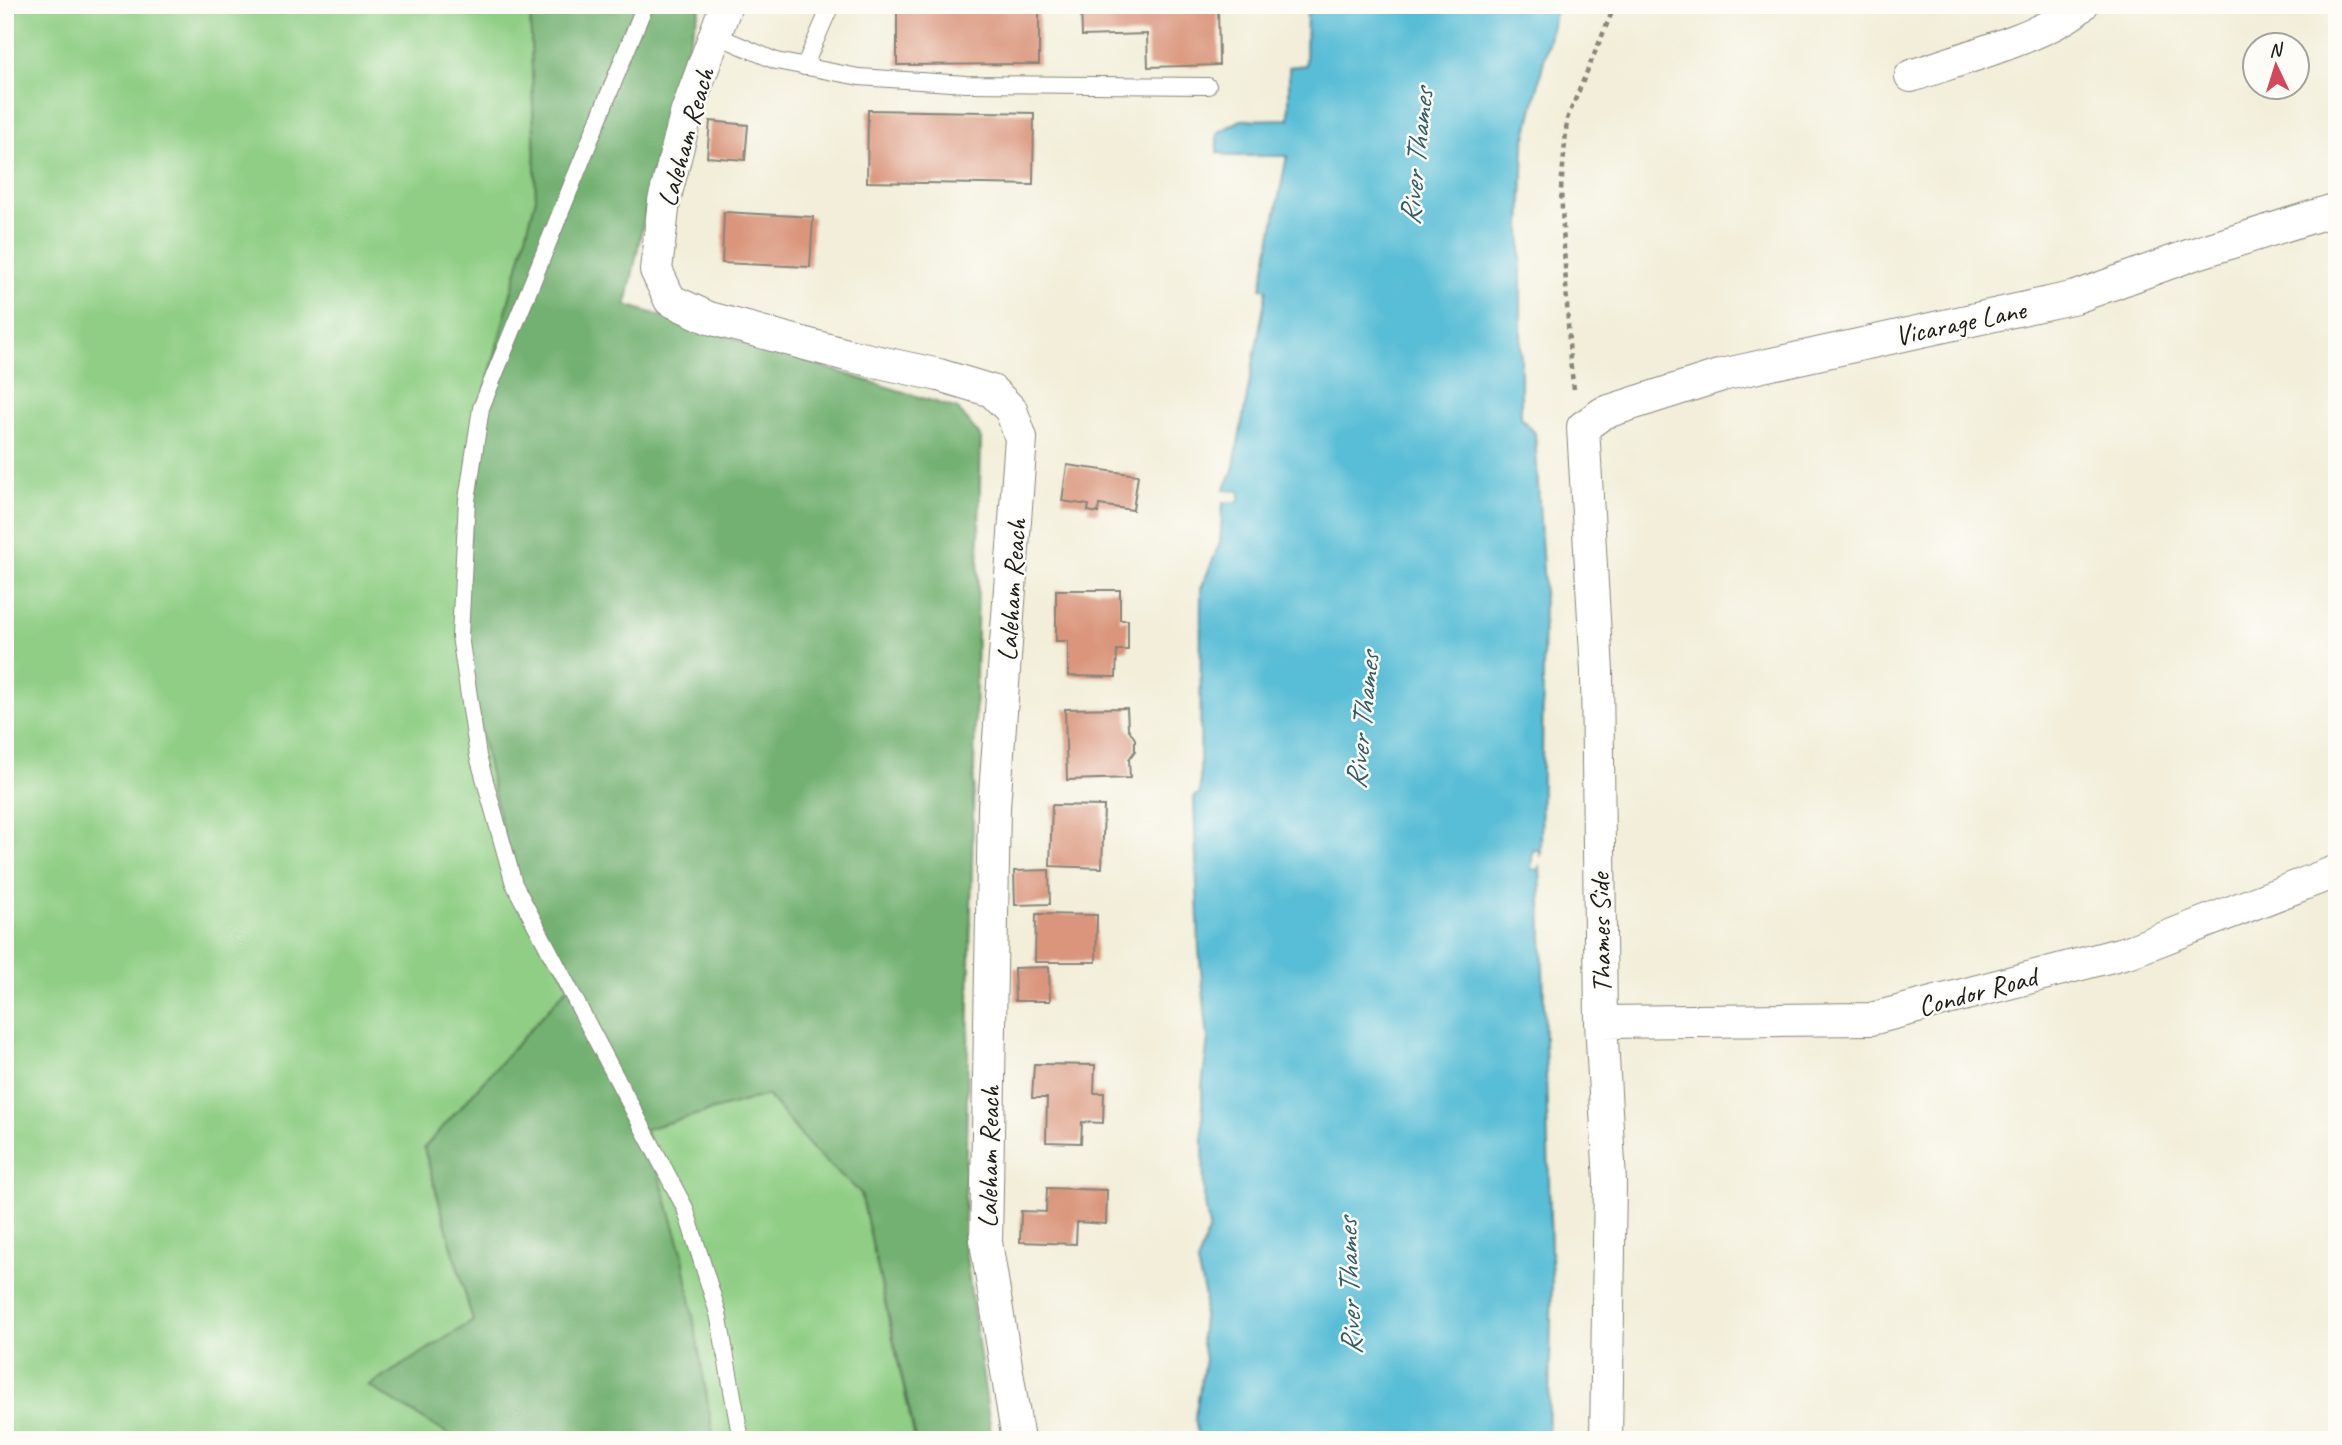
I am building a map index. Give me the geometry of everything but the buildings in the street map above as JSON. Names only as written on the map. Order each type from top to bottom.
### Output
[{"type":"street","name":"Laleham Reach","points":[[726,5],[687,111],[664,201],[656,270],[670,300],[709,318],[847,355],[939,375],[992,391],[1011,410],[1021,438],[994,807],[986,1216],[986,1242],[1018,1440]]},
{"type":"street","points":[[1911,76],[2022,37],[2067,18],[2082,5]]},
{"type":"street","name":"Vicarage Lane","points":[[1583,426],[1602,413],[1722,375],[2076,297],[2191,255],[2337,209]]},
{"type":"street","name":"Thames Side","points":[[1583,426],[1597,671],[1601,1022],[1610,1182],[1606,1440]]},
{"type":"street","name":"Condor Road","points":[[1601,1022],[1871,1018],[2131,951],[2337,870]]},
{"type":"lane","points":[[645,5],[481,408],[467,500],[460,636],[478,756],[514,884],[685,1208],[718,1313],[741,1440]]},
{"type":"lane","points":[[804,67],[831,5]]},
{"type":"lane","points":[[716,35],[776,61],[859,78],[966,84],[1208,86]]},
{"type":"path","points":[[1583,426],[1574,396],[1570,361],[1561,190],[1567,119],[1615,5]]},
{"type":"green space","points":[[5,5],[530,5],[536,198],[481,408],[569,986],[424,1148],[473,1321],[369,1386],[458,1440],[5,1440]]},
{"type":"green space","points":[[530,5],[701,5],[667,109],[626,305],[958,409],[981,437],[964,1243],[992,1440],[916,1440],[861,1193],[815,1152],[767,1095],[645,1129],[682,1252],[714,1440],[458,1440],[369,1386],[473,1321],[424,1148],[569,986],[514,884],[460,636],[481,408],[536,198]]},
{"type":"green space","points":[[767,1095],[861,1193],[915,1440],[714,1440],[682,1252],[645,1129]]},
{"type":"water","name":"River Thames","points":[[1307,5],[1557,5],[1524,145],[1521,229],[1521,418],[1535,433],[1544,587],[1541,857],[1539,850],[1533,850],[1531,869],[1538,870],[1540,864],[1552,1284],[1548,1440],[1198,1439],[1195,1416],[1205,1359],[1201,1338],[1205,1297],[1197,1264],[1209,1228],[1204,1197],[1202,1087],[1208,1039],[1199,950],[1194,796],[1200,794],[1201,589],[1220,542],[1223,502],[1239,502],[1240,491],[1224,490],[1233,471],[1267,289],[1261,288],[1287,156],[1229,156],[1217,152],[1217,133],[1241,120],[1289,119],[1289,67],[1306,65]]}]
